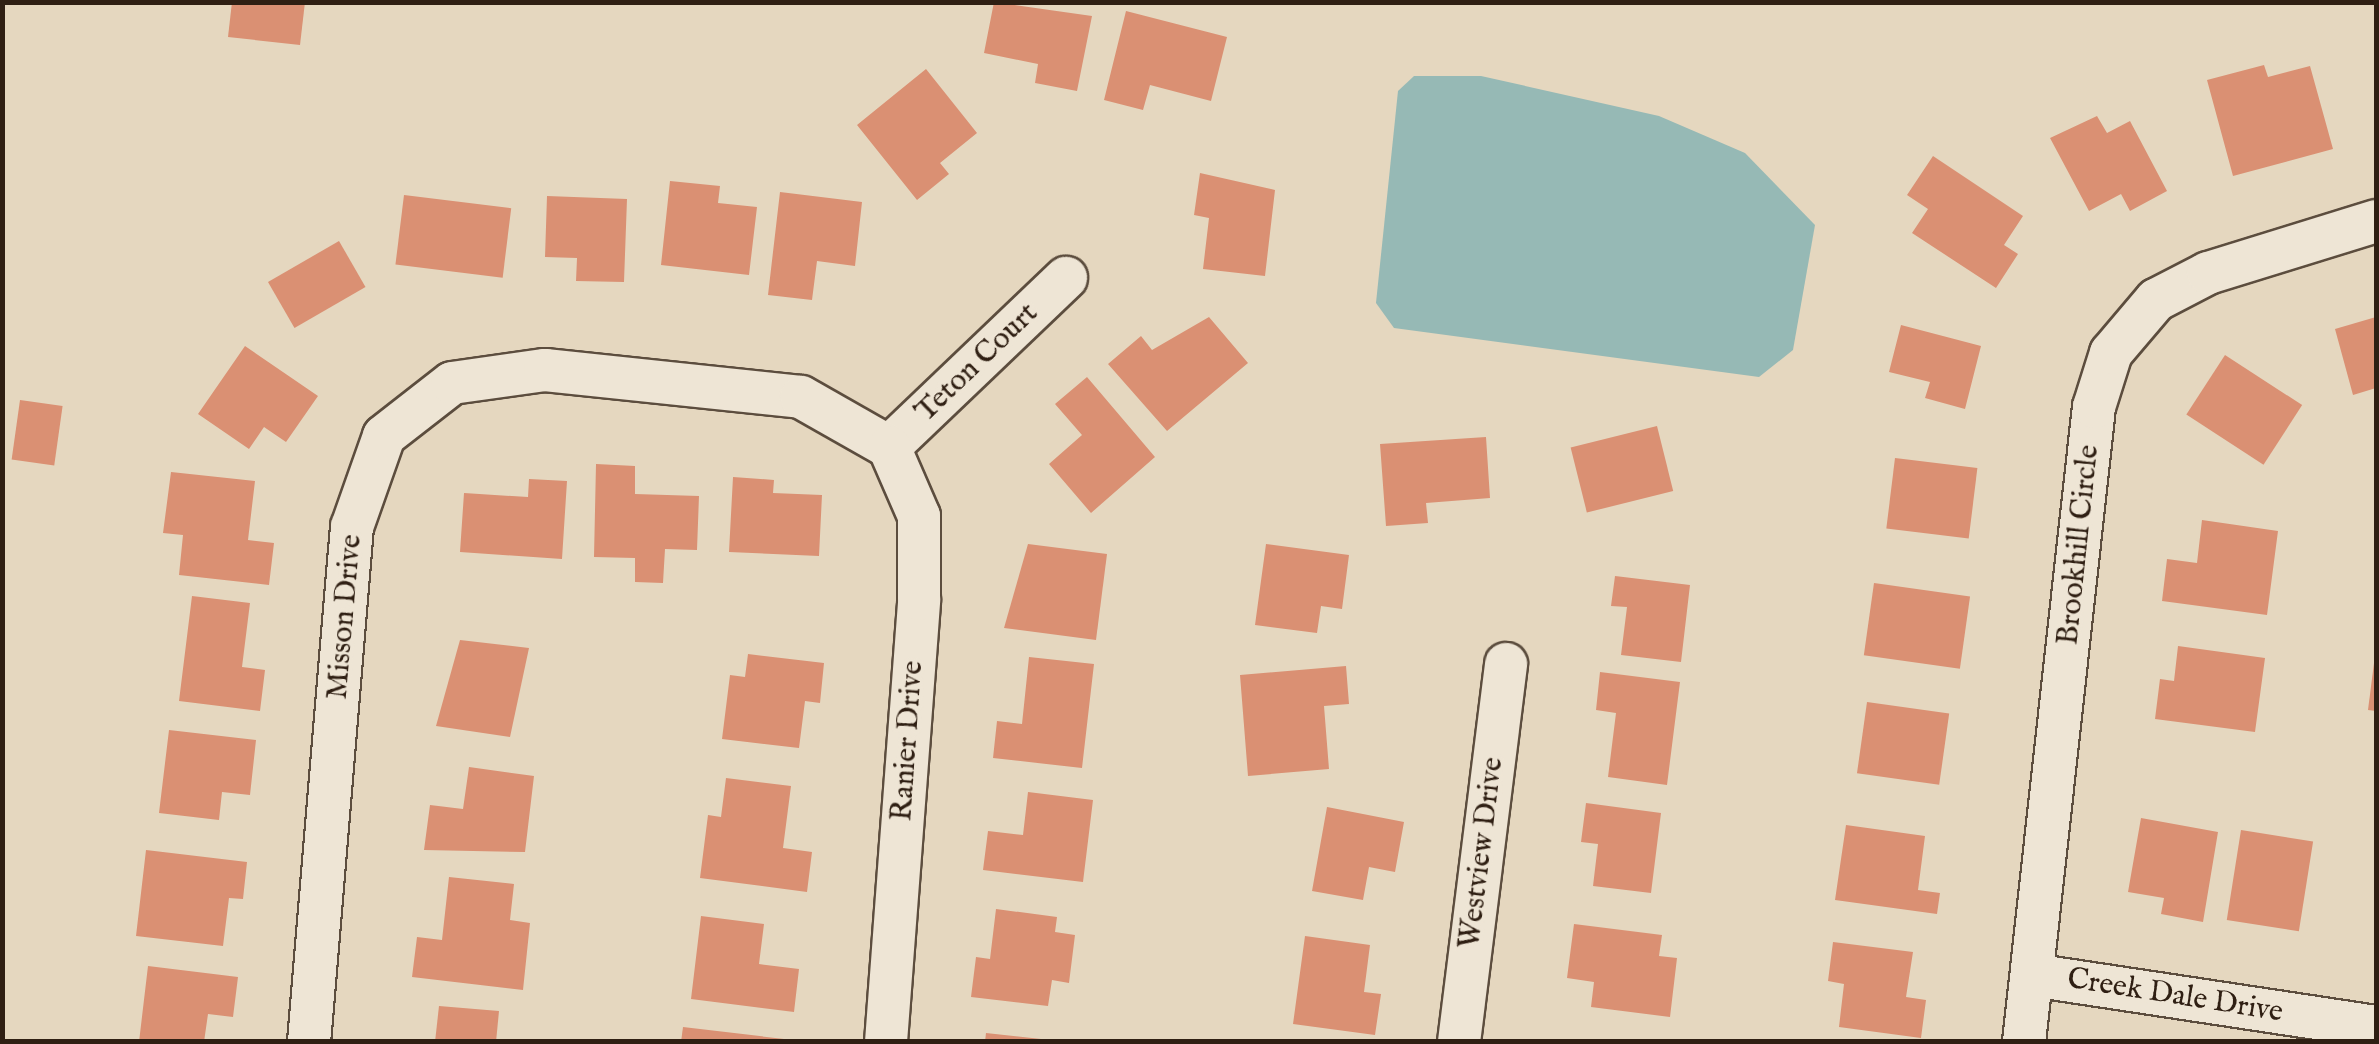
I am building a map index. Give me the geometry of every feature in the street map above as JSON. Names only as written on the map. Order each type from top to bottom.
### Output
[{"type":"street","name":"Brookhill Circle","points":[[2024,1042],[2094,407],[2111,352],[2156,300],[2208,274],[2376,221]]},
{"type":"street","name":"Teton Court","points":[[889,447],[1066,278]]},
{"type":"street","name":"Misson Drive","points":[[310,1042],[352,527],[384,436],[452,383],[546,370],[801,397],[889,447]]},
{"type":"street","name":"Ranier Drive","points":[[886,1042],[919,599],[919,516],[889,447]]},
{"type":"street","name":"Westview Drive","points":[[1459,1042],[1506,664]]},
{"type":"street","name":"Creek Dale Drive","points":[[2032,975],[2376,1026]]},
{"type":"water","points":[[1414,76],[1481,76],[1659,116],[1745,153],[1815,225],[1793,350],[1759,377],[1394,328],[1376,303],[1398,91]]},
{"type":"building","points":[[232,2],[305,2],[300,45],[228,37]]},
{"type":"building","points":[[994,2],[1092,16],[1077,91],[1035,83],[1038,64],[984,53]]},
{"type":"building","points":[[1126,11],[1227,37],[1211,101],[1150,85],[1143,110],[1104,100]]},
{"type":"building","points":[[2264,65],[2268,77],[2310,66],[2333,149],[2233,176],[2207,80]]},
{"type":"building","points":[[926,69],[977,133],[940,163],[949,174],[917,200],[857,125]]},
{"type":"building","points":[[2097,116],[2107,133],[2130,121],[2167,191],[2130,211],[2121,194],[2089,211],[2050,138]]},
{"type":"building","points":[[1933,156],[2023,216],[2004,245],[2018,254],[1996,288],[1912,233],[1928,209],[1907,195]]},
{"type":"building","points":[[1200,173],[1275,190],[1265,276],[1203,269],[1209,218],[1194,215]]},
{"type":"building","points":[[670,181],[720,186],[718,203],[757,207],[749,275],[661,265]]},
{"type":"building","points":[[780,192],[862,202],[855,266],[817,261],[812,300],[768,295]]},
{"type":"building","points":[[404,195],[511,208],[503,278],[395,264]]},
{"type":"building","points":[[547,196],[627,199],[624,282],[576,281],[577,258],[545,257]]},
{"type":"building","points":[[339,241],[366,287],[294,328],[268,282]]},
{"type":"building","points":[[1209,317],[1248,363],[1167,431],[1108,364],[1141,336],[1152,350]]},
{"type":"building","points":[[2376,317],[2376,388],[2353,395],[2335,329]]},
{"type":"building","points":[[1901,325],[1981,346],[1965,409],[1925,398],[1930,382],[1889,372]]},
{"type":"building","points":[[245,346],[318,396],[286,442],[264,427],[249,449],[198,414]]},
{"type":"building","points":[[2225,355],[2302,405],[2263,465],[2186,415]]},
{"type":"building","points":[[1087,377],[1155,457],[1091,513],[1049,464],[1082,435],[1055,404]]},
{"type":"building","points":[[20,400],[63,406],[54,465],[12,459]]},
{"type":"building","points":[[1657,426],[1673,491],[1587,513],[1571,448]]},
{"type":"building","points":[[1486,437],[1490,498],[1426,503],[1428,523],[1386,526],[1380,444]]},
{"type":"building","points":[[1895,458],[1977,468],[1969,539],[1886,528]]},
{"type":"building","points":[[596,464],[635,466],[635,494],[699,496],[697,550],[665,549],[663,583],[635,582],[635,558],[594,557]]},
{"type":"building","points":[[171,472],[255,481],[248,540],[274,543],[269,585],[179,575],[183,535],[163,533]]},
{"type":"building","points":[[733,477],[774,480],[773,493],[822,495],[819,556],[729,552]]},
{"type":"building","points":[[529,479],[567,481],[562,559],[460,552],[464,493],[528,497]]},
{"type":"building","points":[[2202,520],[2278,531],[2267,615],[2162,601],[2167,559],[2197,563]]},
{"type":"building","points":[[1028,544],[1107,554],[1096,640],[1004,628]]},
{"type":"building","points":[[1266,544],[1349,555],[1342,609],[1321,606],[1317,633],[1255,625]]},
{"type":"building","points":[[1615,576],[1690,585],[1681,662],[1621,655],[1627,607],[1611,606]]},
{"type":"building","points":[[1874,583],[1970,596],[1960,669],[1864,655]]},
{"type":"building","points":[[192,596],[250,603],[242,667],[265,670],[260,711],[179,701]]},
{"type":"building","points":[[460,640],[529,648],[510,737],[436,726]]},
{"type":"building","points":[[2178,646],[2265,658],[2255,732],[2155,719],[2160,679],[2174,681]]},
{"type":"building","points":[[748,654],[824,663],[820,703],[805,701],[799,748],[722,739],[730,675],[745,677]]},
{"type":"building","points":[[1029,657],[1094,664],[1082,768],[993,758],[997,721],[1022,724]]},
{"type":"building","points":[[2376,663],[2376,711],[2368,710]]},
{"type":"building","points":[[1346,666],[1349,704],[1324,706],[1329,769],[1248,776],[1240,675]]},
{"type":"building","points":[[1600,672],[1680,682],[1667,785],[1608,777],[1616,713],[1596,710]]},
{"type":"building","points":[[1867,702],[1949,714],[1939,785],[1857,773]]},
{"type":"building","points":[[169,730],[256,740],[250,795],[222,792],[219,820],[159,813]]},
{"type":"building","points":[[469,767],[534,776],[525,852],[424,850],[430,805],[463,809]]},
{"type":"building","points":[[726,778],[791,786],[783,848],[812,852],[807,892],[700,878],[708,815],[721,817]]},
{"type":"building","points":[[1028,792],[1093,800],[1083,882],[983,870],[988,831],[1023,835]]},
{"type":"building","points":[[1586,803],[1661,813],[1651,893],[1593,886],[1598,844],[1581,842]]},
{"type":"building","points":[[1327,807],[1404,822],[1395,872],[1369,867],[1363,900],[1312,891]]},
{"type":"building","points":[[2141,818],[2218,832],[2203,922],[2161,914],[2164,898],[2128,892]]},
{"type":"building","points":[[1846,825],[1925,836],[1918,890],[1940,893],[1937,914],[1835,900]]},
{"type":"building","points":[[2241,830],[2313,841],[2299,931],[2227,920]]},
{"type":"building","points":[[146,850],[247,862],[243,899],[229,898],[223,946],[136,936]]},
{"type":"building","points":[[449,877],[514,884],[510,920],[530,923],[523,990],[412,977],[417,937],[442,940]]},
{"type":"building","points":[[996,909],[1057,917],[1055,932],[1075,935],[1069,983],[1052,980],[1048,1006],[971,997],[976,957],[990,959]]},
{"type":"building","points":[[701,916],[764,924],[759,964],[799,969],[794,1012],[691,999]]},
{"type":"building","points":[[1574,924],[1662,935],[1659,956],[1677,958],[1670,1017],[1591,1007],[1594,982],[1567,978]]},
{"type":"building","points":[[1305,936],[1370,945],[1364,992],[1381,994],[1375,1035],[1293,1024]]},
{"type":"building","points":[[1833,942],[1913,952],[1906,997],[1926,1000],[1921,1038],[1839,1027],[1844,984],[1828,981]]},
{"type":"building","points":[[148,966],[238,977],[233,1017],[208,1014],[204,1042],[139,1042]]},
{"type":"building","points":[[439,1006],[499,1011],[496,1042],[435,1042]]},
{"type":"building","points":[[683,1027],[784,1039],[784,1042],[681,1042]]},
{"type":"building","points":[[986,1033],[1041,1039],[1041,1042],[985,1042]]}]
